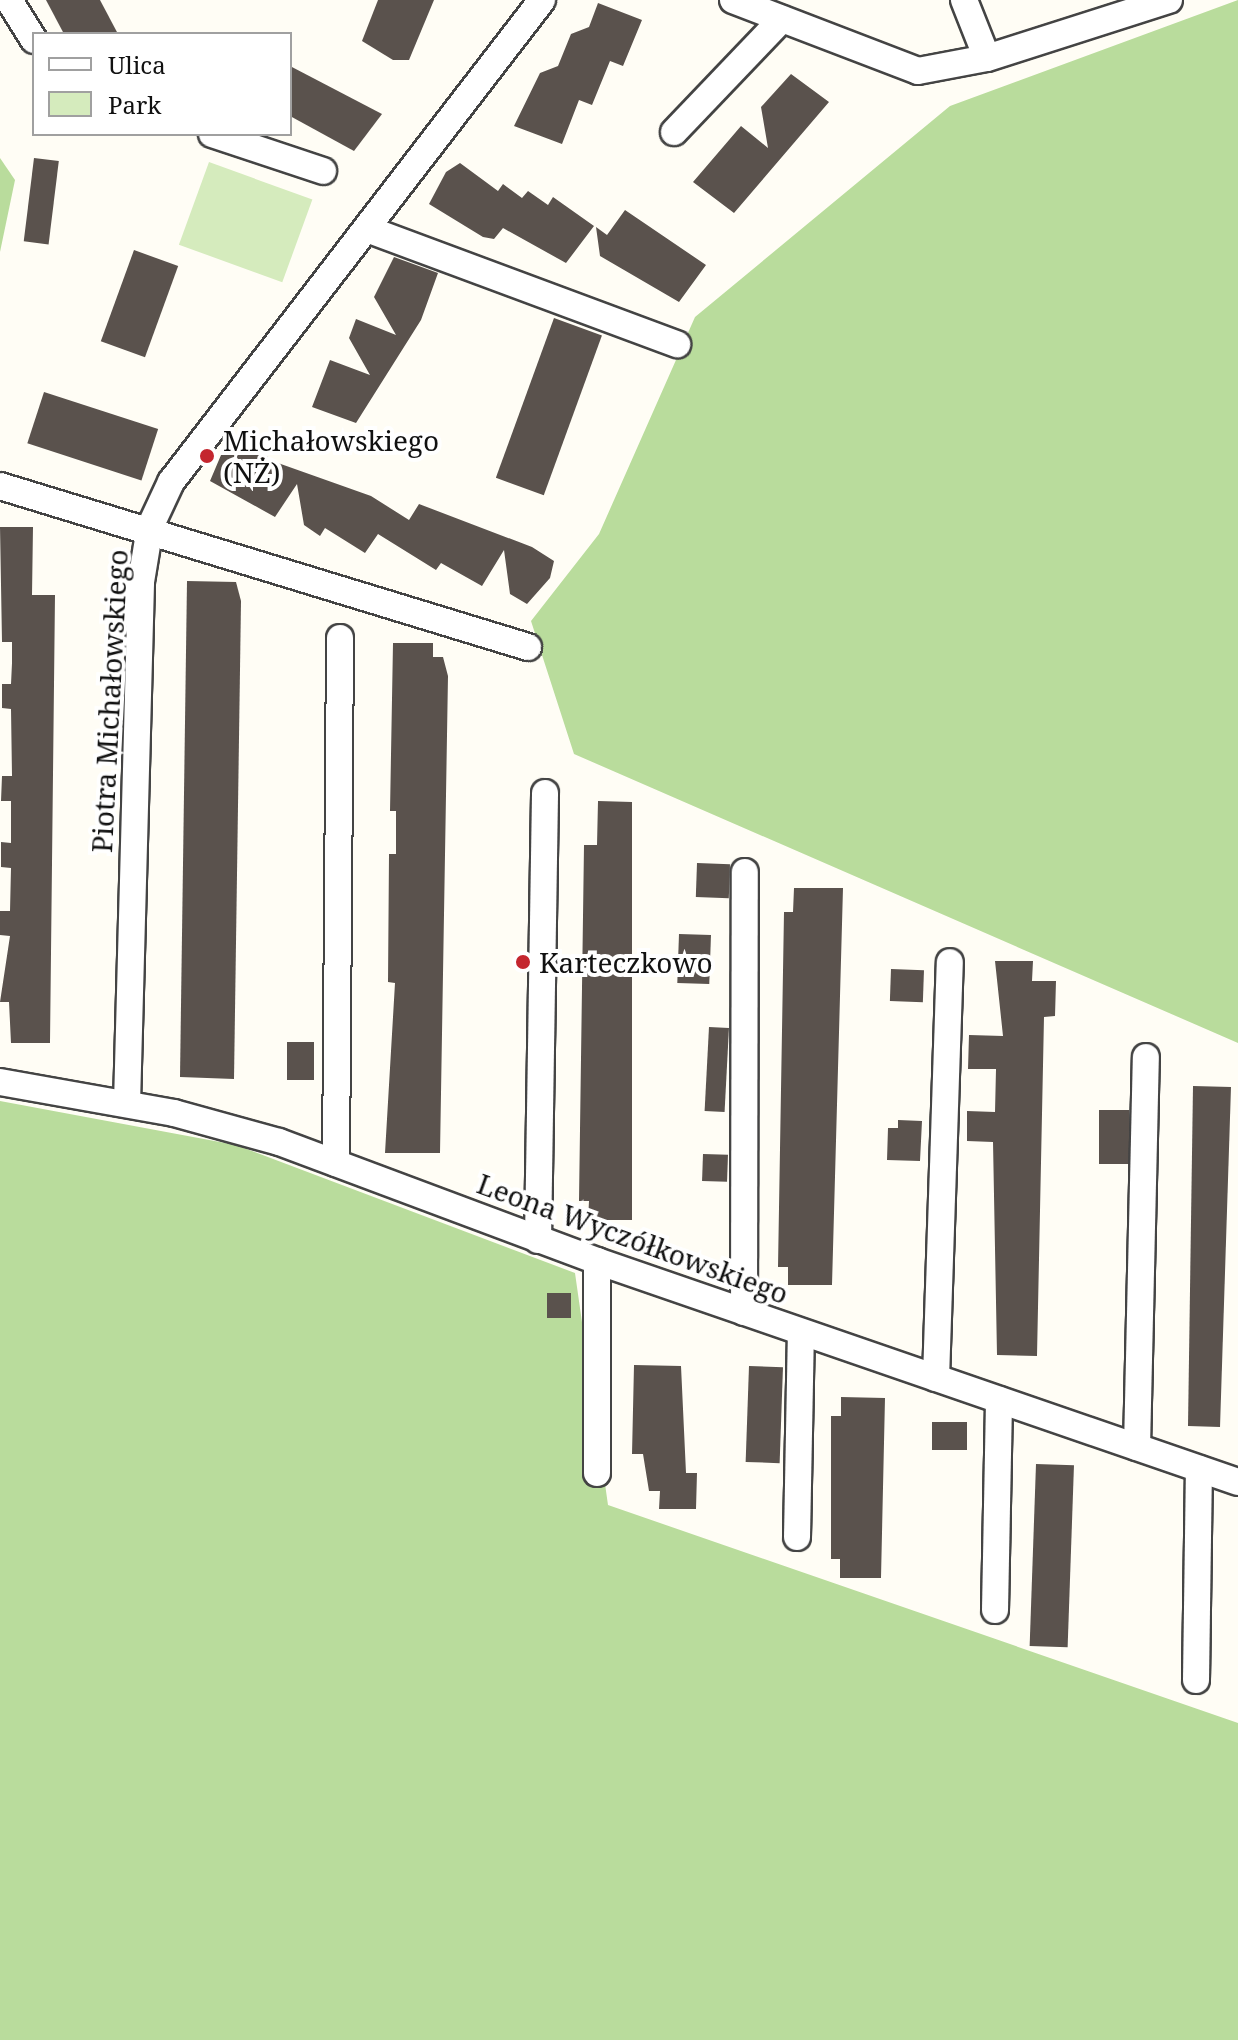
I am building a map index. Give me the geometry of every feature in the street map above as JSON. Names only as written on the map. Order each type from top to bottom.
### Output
[{"type":"street","points":[[9,0],[32,37]]},
{"type":"street","name":"Piotra Michałowskiego","points":[[127,1104],[141,582],[150,527],[171,482],[542,0]]},
{"type":"street","points":[[733,0],[918,71],[987,58],[1169,0]]},
{"type":"street","points":[[964,0],[987,58]]},
{"type":"street","points":[[674,132],[782,19]]},
{"type":"street","points":[[218,136],[323,171]]},
{"type":"street","points":[[367,229],[677,344]]},
{"type":"street","points":[[0,486],[150,527],[528,647]]},
{"type":"street","points":[[336,1163],[340,638]]},
{"type":"street","points":[[538,1240],[545,793]]},
{"type":"street","points":[[744,1312],[745,872]]},
{"type":"street","points":[[936,1378],[950,962]]},
{"type":"street","points":[[1137,1447],[1146,1057]]},
{"type":"street","name":"Leona Wyczółkowskiego","points":[[0,1082],[222,1124],[801,1333],[1238,1482]]},
{"type":"street","points":[[597,1261],[597,1473]]},
{"type":"street","points":[[797,1537],[801,1333]]},
{"type":"street","points":[[995,1610],[999,1400]]},
{"type":"street","points":[[1196,1680],[1199,1469]]},
{"type":"green space","points":[[1238,0],[1238,1043],[574,754],[531,621],[599,534],[695,317],[950,106]]},
{"type":"green space","points":[[0,158],[15,180],[0,252]]},
{"type":"green space","points":[[209,162],[312,200],[282,282],[179,245]]},
{"type":"green space","points":[[0,1101],[236,1145],[575,1273],[608,1505],[1238,1723],[1238,2040],[0,2040]]},
{"type":"building","points":[[46,0],[100,0],[117,32],[63,32]]},
{"type":"building","points":[[378,0],[434,0],[409,60],[393,60],[362,41]]},
{"type":"building","points":[[598,3],[642,20],[623,66],[610,61],[592,105],[579,100],[562,144],[514,126],[540,73],[558,66],[571,34],[589,27]]},
{"type":"building","points":[[292,67],[382,114],[354,151],[292,117]]},
{"type":"building","points":[[791,74],[829,102],[734,213],[693,182],[741,126],[768,148],[761,107]]},
{"type":"building","points":[[34,158],[59,161],[49,244],[24,241]]},
{"type":"building","points":[[460,163],[498,191],[503,184],[522,198],[528,191],[548,205],[553,197],[594,226],[566,263],[503,228],[494,239],[483,237],[429,204],[446,172]]},
{"type":"building","points":[[625,210],[706,265],[679,302],[600,256],[596,227],[607,235]]},
{"type":"building","points":[[134,250],[178,266],[145,357],[101,341]]},
{"type":"building","points":[[394,257],[438,273],[421,320],[356,423],[312,407],[330,360],[370,375],[349,338],[356,319],[396,335],[374,297]]},
{"type":"building","points":[[554,318],[602,335],[544,495],[496,478]]},
{"type":"building","points":[[44,392],[158,429],[141,480],[27,443]]},
{"type":"building","points":[[238,438],[278,463],[371,496],[409,520],[419,504],[532,547],[554,561],[550,578],[527,604],[510,594],[504,550],[482,586],[441,563],[436,570],[378,534],[365,553],[325,528],[320,536],[304,525],[297,484],[275,517],[210,481],[224,448]]},
{"type":"building","points":[[0,527],[33,527],[32,595],[55,595],[50,1043],[11,1043],[9,1002],[0,1002],[10,936],[0,935],[0,911],[10,911],[11,868],[1,867],[1,842],[11,843],[11,801],[1,801],[2,776],[12,776],[11,709],[2,708],[2,684],[11,684],[12,642],[2,642]]},
{"type":"building","points":[[187,581],[236,582],[241,601],[234,1079],[180,1077]]},
{"type":"building","points":[[393,643],[433,643],[433,657],[443,657],[448,676],[440,1153],[385,1153],[395,983],[388,982],[389,854],[396,854],[396,811],[390,811]]},
{"type":"building","points":[[598,801],[632,802],[632,1220],[588,1220],[589,1201],[579,1201],[584,845],[597,845]]},
{"type":"building","points":[[697,863],[730,864],[729,898],[696,897]]},
{"type":"building","points":[[794,888],[843,888],[832,1285],[788,1285],[788,1267],[778,1267],[784,912],[793,912]]},
{"type":"building","points":[[679,934],[711,935],[709,984],[677,983]]},
{"type":"building","points":[[995,961],[1033,961],[1032,981],[1056,981],[1055,1016],[1044,1017],[1037,1356],[997,1355],[993,1142],[967,1141],[967,1111],[995,1112],[996,1069],[968,1069],[969,1035],[1003,1036]]},
{"type":"building","points":[[891,969],[924,970],[923,1002],[890,1001]]},
{"type":"building","points":[[709,1027],[729,1028],[725,1112],[705,1111]]},
{"type":"building","points":[[287,1042],[314,1042],[314,1080],[287,1080]]},
{"type":"building","points":[[1193,1086],[1231,1087],[1220,1427],[1188,1426]]},
{"type":"building","points":[[1099,1110],[1129,1110],[1129,1164],[1099,1164]]},
{"type":"building","points":[[898,1120],[922,1121],[920,1161],[887,1160],[888,1128],[898,1128]]},
{"type":"building","points":[[703,1154],[728,1155],[727,1182],[702,1181]]},
{"type":"building","points":[[547,1293],[571,1293],[571,1318],[547,1318]]},
{"type":"building","points":[[634,1365],[681,1366],[686,1473],[697,1473],[696,1509],[659,1509],[660,1491],[649,1491],[643,1454],[632,1454]]},
{"type":"building","points":[[749,1366],[783,1367],[780,1463],[746,1462]]},
{"type":"building","points":[[841,1397],[885,1398],[881,1578],[840,1578],[840,1559],[831,1559],[831,1416],[841,1416]]},
{"type":"building","points":[[932,1422],[967,1422],[967,1450],[932,1450]]},
{"type":"building","points":[[1036,1464],[1074,1465],[1068,1647],[1030,1646]]},
{"type":"place","name":"Michałowskiego (NŻ)","points":[[207,456]]},
{"type":"place","name":"Karteczkowo","points":[[523,962]]}]
